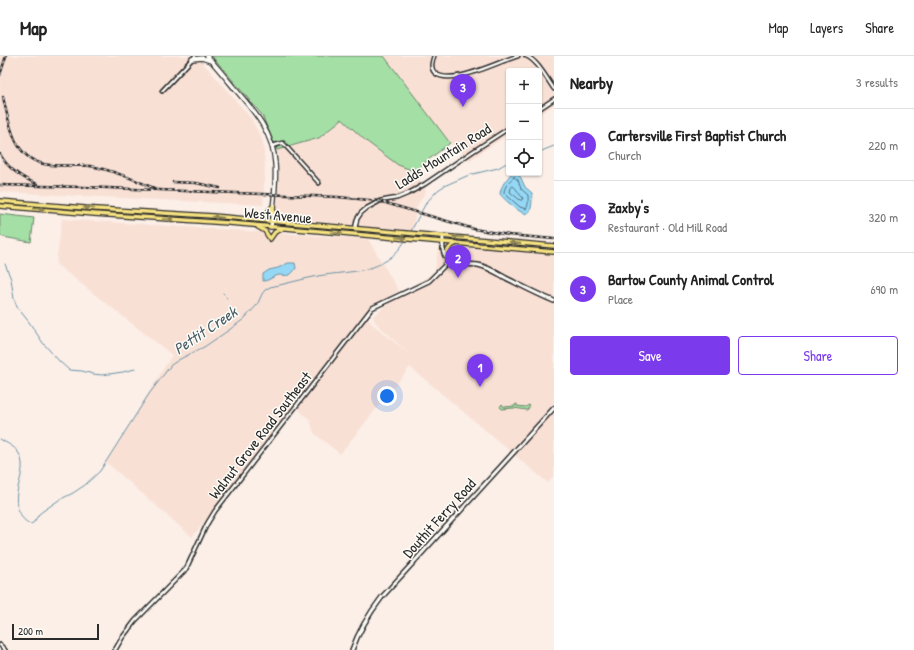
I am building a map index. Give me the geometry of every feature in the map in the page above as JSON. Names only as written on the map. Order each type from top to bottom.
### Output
[{"type":"main road","points":[[207,56],[258,116],[266,129],[275,159],[276,173],[271,227]]},
{"type":"main road","points":[[192,59],[202,58],[212,61]]},
{"type":"main road","name":"West Avenue","points":[[0,200],[97,209],[285,222],[554,246]]},
{"type":"main road","name":"West Avenue","points":[[0,206],[284,228],[554,252]]},
{"type":"main road","points":[[256,220],[265,216],[273,208]]},
{"type":"main road","points":[[273,208],[275,215],[285,222]]},
{"type":"main road","points":[[255,226],[265,231],[270,239],[275,232],[284,228]]},
{"type":"main road","points":[[448,261],[447,251],[450,247],[457,243]]},
{"type":"street","points":[[162,91],[195,56]]},
{"type":"street","points":[[434,56],[432,65],[433,70],[438,75],[448,78],[472,72],[518,56]]},
{"type":"street","points":[[526,56],[534,62],[554,89]]},
{"type":"street","points":[[542,107],[554,99]]},
{"type":"street","name":"Ladds Mountain Road","points":[[355,228],[357,219],[367,208],[380,201],[397,198],[409,193],[506,130]]},
{"type":"street","points":[[272,146],[284,143],[319,183]]},
{"type":"street","points":[[443,236],[443,251],[448,261],[456,264],[477,265],[489,269],[554,301]]},
{"type":"street","name":"Walnut Grove Road Southeast","points":[[116,650],[129,628],[186,569],[207,524],[215,511],[372,308],[429,281],[448,261]]},
{"type":"street","name":"Douthit Ferry Road","points":[[352,650],[364,622],[382,597],[554,408]]},
{"type":"street","points":[[0,645],[5,650]]},
{"type":"shaded area","points":[[0,56],[197,56],[251,118],[263,142],[265,167],[263,205],[0,192]]},
{"type":"shaded area","points":[[384,56],[554,56],[554,105],[542,113],[542,68],[506,68],[506,136],[470,160],[450,143]]},
{"type":"shaded area","points":[[342,119],[366,141],[398,164],[414,171],[426,191],[417,206],[412,230],[366,228],[323,222],[285,219],[281,218],[276,212],[279,170],[277,150],[319,138]]},
{"type":"shaded area","points":[[62,219],[368,239],[399,291],[364,313],[370,322],[408,353],[375,322],[373,316],[401,294],[435,272],[438,247],[460,247],[554,255],[554,475],[548,483],[410,367],[340,454],[314,433],[310,420],[302,413],[297,405],[192,537],[106,462],[172,355],[56,264]]},
{"type":"green space","points":[[212,56],[384,56],[450,143],[414,171],[398,165],[366,141],[342,119],[319,138],[277,150],[262,115]]},
{"type":"green space","points":[[0,214],[34,218],[31,242],[3,237],[0,235]]},
{"type":"green space","points":[[502,404],[504,407],[515,406],[516,404],[517,406],[530,406],[527,410],[514,408],[502,409],[500,407]]},
{"type":"water","points":[[509,176],[520,176],[525,187],[532,193],[532,204],[528,213],[520,211],[500,194]]},
{"type":"water","points":[[288,263],[295,263],[296,268],[291,274],[279,275],[263,281],[263,274],[269,270],[278,268]]},
{"type":"waterway","name":"Pettit Creek","points":[[542,151],[554,146]]},
{"type":"waterway","name":"Pettit Creek","points":[[411,231],[426,203],[438,190],[469,175],[498,168],[506,164]]},
{"type":"waterway","name":"Pettit Creek","points":[[0,439],[14,448],[18,452],[21,459],[22,467],[16,498],[17,505],[23,518],[31,524],[39,514],[85,485],[100,471],[149,394],[171,365],[204,347],[244,319],[257,305],[265,290],[270,287],[312,277],[366,269],[387,260],[397,252],[405,241]]},
{"type":"waterway","points":[[5,264],[11,279],[14,299],[17,307],[43,343],[69,370],[102,375],[135,369]]},
{"type":"railway","points":[[0,75],[6,56]]},
{"type":"railway","points":[[3,97],[11,130],[21,150],[28,157],[38,162],[50,165],[90,166],[122,175],[154,188]]},
{"type":"railway","points":[[0,154],[7,164],[16,172],[37,184]]},
{"type":"railway","points":[[173,182],[196,183],[220,188]]},
{"type":"railway","points":[[0,185],[338,197],[379,201],[474,229],[509,235],[554,239]]},
{"type":"place","name":"Bartow County Animal Control","points":[[463,107]]},
{"type":"place","name":"Zaxby's","points":[[458,278]]},
{"type":"place","name":"Cartersville First Baptist Church","points":[[480,387]]}]
